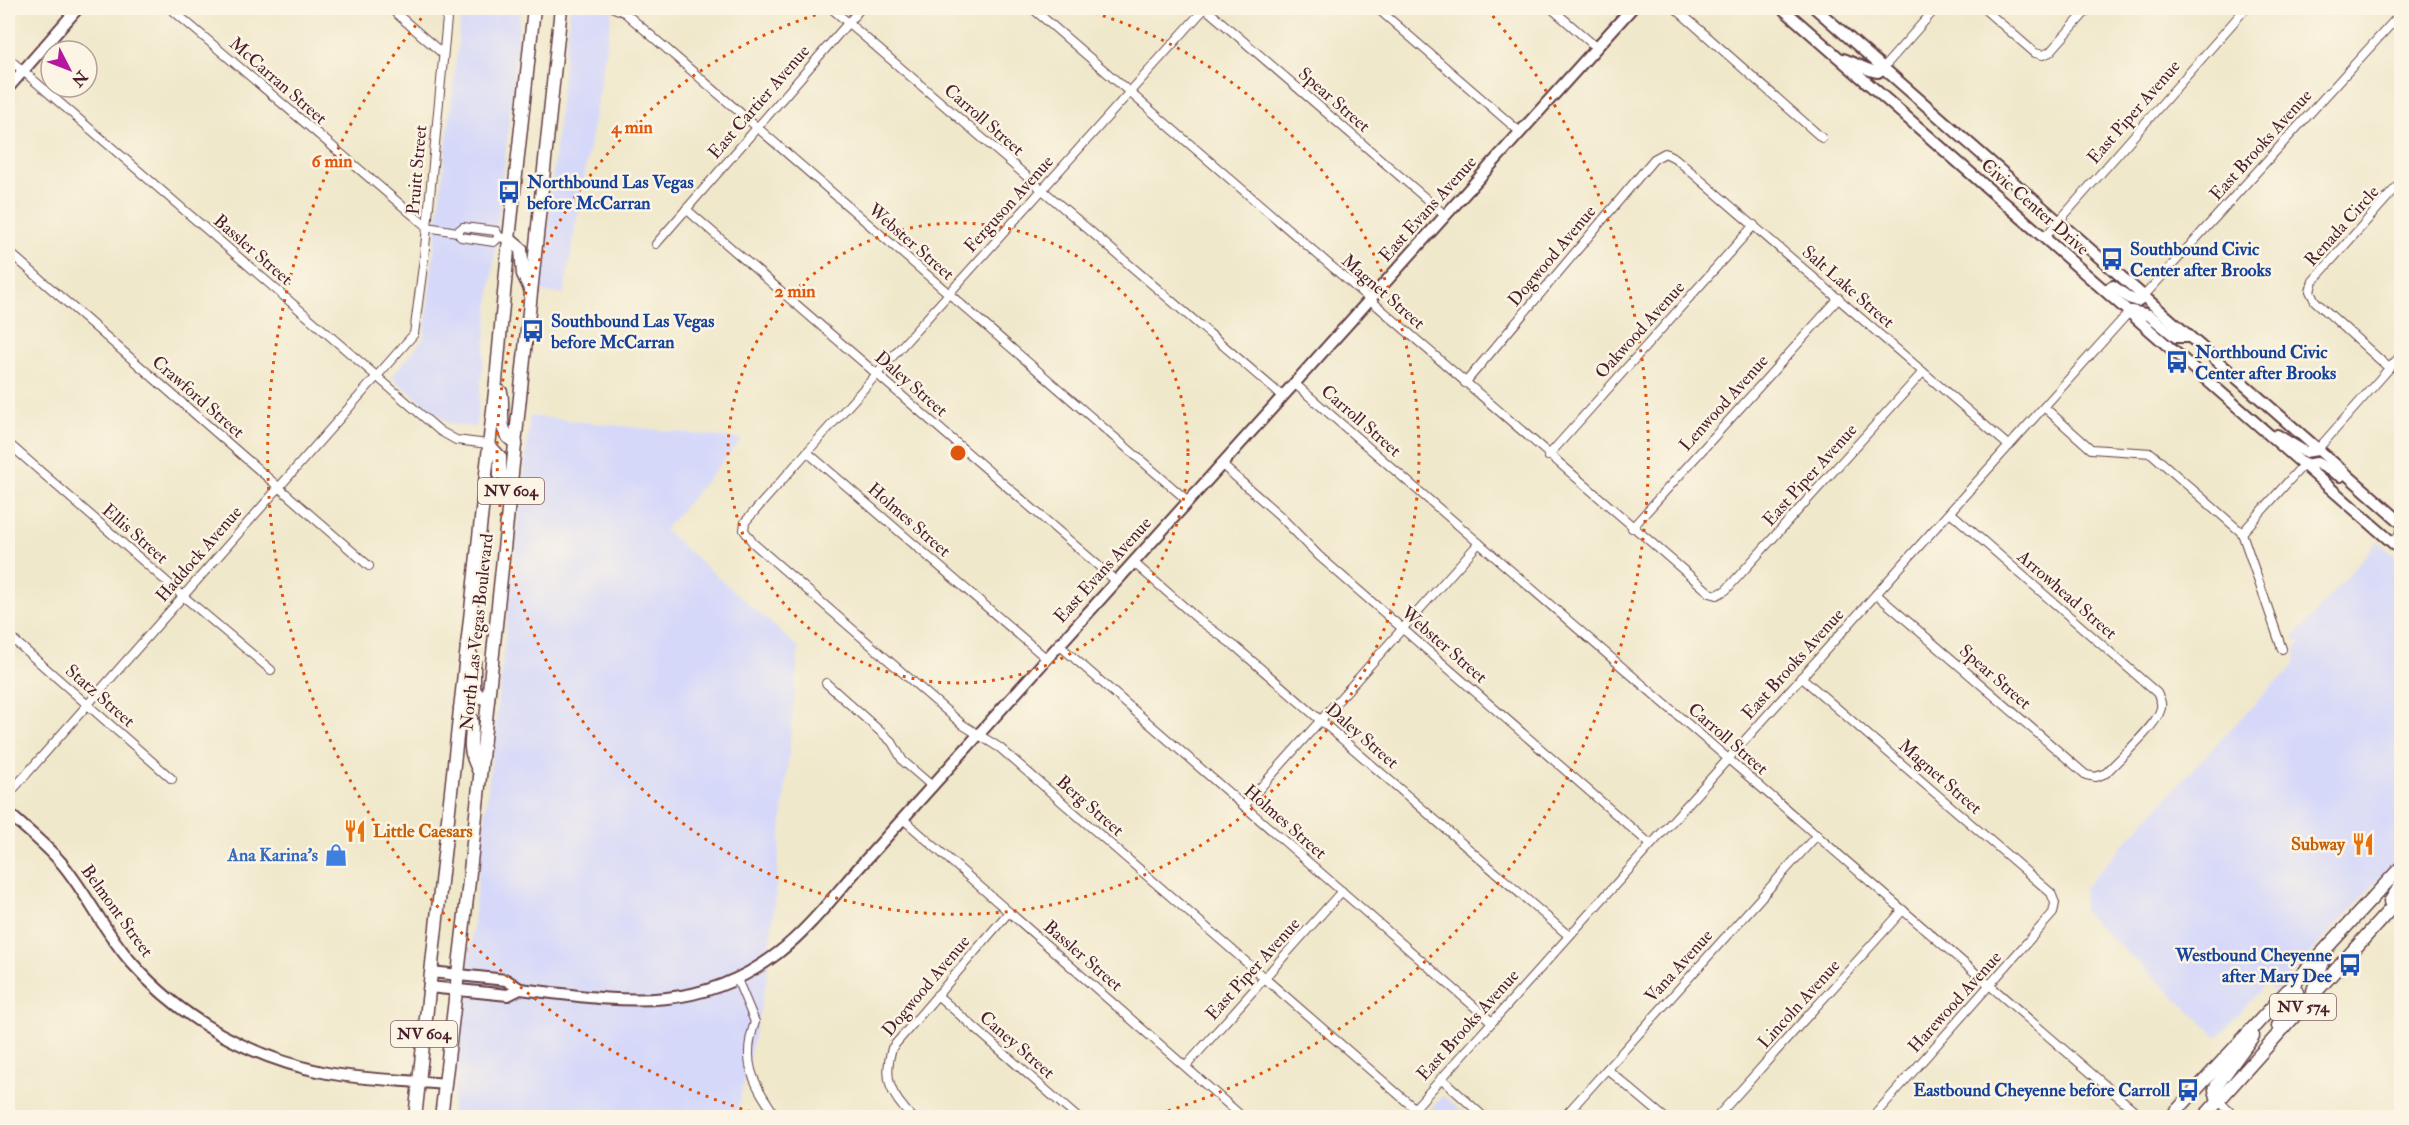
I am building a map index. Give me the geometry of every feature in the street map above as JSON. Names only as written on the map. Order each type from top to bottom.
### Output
[{"type":"main road","name":"North Las Vegas Boulevard","points":[[414,1118],[496,383],[504,238],[534,8]]},
{"type":"main road","name":"North Las Vegas Boulevard","points":[[441,1118],[457,989],[561,8]]},
{"type":"main road","points":[[504,238],[521,249],[523,274],[531,292]]},
{"type":"main road","points":[[496,383],[502,393],[503,432],[507,439],[516,443]]},
{"type":"main road","points":[[488,444],[500,457],[500,486],[510,498]]},
{"type":"main road","points":[[467,645],[474,662],[474,690],[480,697],[488,699]]},
{"type":"main road","points":[[460,708],[471,715],[471,751],[480,776]]},
{"type":"main road","name":"NV 574","points":[[2170,1118],[2402,866]]},
{"type":"main road","points":[[2375,926],[2402,883]]},
{"type":"main road","name":"NV 574","points":[[2203,1118],[2402,896]]},
{"type":"main road","points":[[2312,997],[2330,944]]},
{"type":"main road","points":[[2269,1044],[2297,992],[2293,985]]},
{"type":"main road","points":[[2218,1100],[2215,1090],[2217,1084],[2250,1042],[2255,1033],[2254,1026]]},
{"type":"street","points":[[8,88],[78,8]]},
{"type":"street","name":"McCarran Street","points":[[170,8],[427,227]]},
{"type":"street","points":[[390,8],[443,54]]},
{"type":"street","name":"Pruitt Street","points":[[414,334],[427,227],[448,8]]},
{"type":"street","name":"Webster Street","points":[[614,8],[624,12],[1188,501]]},
{"type":"street","name":"Carroll Street","points":[[831,8],[1282,396]]},
{"type":"street","name":"East Cartier Avenue","points":[[656,244],[861,8]]},
{"type":"street","name":"Magnet Street","points":[[1032,8],[1632,528],[1710,593],[1717,595]]},
{"type":"street","name":"Ferguson Avenue","points":[[744,530],[745,522],[1205,8]]},
{"type":"street","name":"Spear Street","points":[[1205,8],[1445,215]]},
{"type":"street","points":[[1377,8],[1520,132]]},
{"type":"street","points":[[1551,8],[1596,47]]},
{"type":"street","name":"East Evans Avenue","points":[[431,972],[506,980],[520,989],[621,1000],[660,1000],[708,990],[737,979],[778,954],[797,937],[1632,8]]},
{"type":"street","points":[[1675,8],[1822,138]]},
{"type":"street","name":"Civic Center Drive","points":[[1782,8],[2398,547]]},
{"type":"street","name":"Civic Center Drive","points":[[1815,8],[2316,450],[2402,523]]},
{"type":"street","points":[[1837,57],[1864,66],[1871,72],[1878,72],[1936,8]]},
{"type":"street","points":[[1983,8],[2035,53],[2043,55],[2050,52],[2089,8]]},
{"type":"street","name":"East Piper Avenue","points":[[2045,237],[2246,8]]},
{"type":"street","name":"East Brooks Avenue","points":[[2143,297],[2402,12]]},
{"type":"street","name":"Bassler Street","points":[[8,58],[440,431],[456,440],[488,444]]},
{"type":"street","name":"Salt Lake Street","points":[[1665,153],[1675,158],[1754,225],[2009,446]]},
{"type":"street","name":"Dogwood Avenue","points":[[1464,383],[1654,159],[1665,153]]},
{"type":"street","name":"Renada Circle","points":[[2389,368],[2315,301],[2310,291],[2313,281],[2402,181]]},
{"type":"street","name":"Daley Street","points":[[686,209],[1116,581]]},
{"type":"street","name":"Oakwood Avenue","points":[[1548,456],[1754,225]]},
{"type":"street","points":[[427,227],[457,232],[461,237],[494,242],[504,238]]},
{"type":"street","name":"Crawford Street","points":[[8,251],[369,566]]},
{"type":"street","points":[[2106,290],[2113,286],[2133,300],[2136,301],[2143,297]]},
{"type":"street","name":"Lenwood Avenue","points":[[1632,528],[1839,298]]},
{"type":"street","points":[[2130,311],[2149,315],[2176,337],[2188,337]]},
{"type":"street","name":"East Brooks Avenue","points":[[1406,1118],[2130,311]]},
{"type":"street","name":"Haddock Avenue","points":[[8,795],[414,334]]},
{"type":"street","points":[[2255,422],[2305,452],[2316,450],[2402,354]]},
{"type":"street","name":"East Piper Avenue","points":[[1717,595],[1726,590],[1923,372]]},
{"type":"street","name":"Carroll Street","points":[[1294,383],[2143,1118]]},
{"type":"street","points":[[2044,407],[2091,449],[2151,453],[2242,533],[2282,649]]},
{"type":"street","name":"Ellis Street","points":[[8,443],[271,670]]},
{"type":"street","name":"Holmes Street","points":[[807,452],[1047,659]]},
{"type":"street","points":[[2242,533],[2303,465],[2317,463],[2359,486]]},
{"type":"street","name":"Webster Street","points":[[1221,465],[1279,515],[1319,556],[1650,844]]},
{"type":"street","name":"Arrowhead Street","points":[[1950,512],[2157,693],[2162,702],[2160,712],[2153,722],[2106,773],[2096,777]]},
{"type":"street","points":[[2398,547],[2402,528]]},
{"type":"street","name":"Berg Street","points":[[744,530],[762,551],[954,717],[1000,748],[1414,1108]]},
{"type":"street","points":[[1244,806],[1479,543]]},
{"type":"street","name":"Daley Street","points":[[1133,562],[1199,620],[1236,647],[1569,936]]},
{"type":"street","name":"Spear Street","points":[[1876,594],[2086,776],[2096,777]]},
{"type":"street","name":"Statz Street","points":[[8,635],[172,779]]},
{"type":"street","name":"Holmes Street","points":[[1059,645],[1492,1022]]},
{"type":"street","name":"Magnet Street","points":[[1802,677],[2051,893],[2055,903]]},
{"type":"street","points":[[826,683],[892,742],[903,761],[932,786]]},
{"type":"street","name":"Belmont Street","points":[[8,813],[64,866],[107,933],[132,964],[187,1014],[218,1034],[252,1051],[329,1073],[445,1084]]},
{"type":"street","name":"Bassler Street","points":[[903,819],[1239,1113],[1240,1118]]},
{"type":"street","name":"Vana Avenue","points":[[1563,1118],[1817,835]]},
{"type":"street","name":"East Piper Avenue","points":[[1186,1066],[1342,891]]},
{"type":"street","name":"Harewood Avenue","points":[[1872,1118],[2053,913],[2055,903]]},
{"type":"street","name":"Lincoln Avenue","points":[[1716,1118],[1903,910]]},
{"type":"street","name":"Dogwood Avenue","points":[[912,1118],[893,1093],[888,1079],[887,1065],[892,1048],[1009,912]]},
{"type":"street","points":[[737,979],[755,1022],[747,1042],[748,1061],[758,1090],[777,1118]]},
{"type":"street","name":"East Evans Avenue","points":[[429,987],[508,995],[520,989]]},
{"type":"street","name":"Caney Street","points":[[937,995],[1078,1118]]},
{"type":"street","points":[[1607,1069],[1665,1118]]},
{"type":"street","points":[[1441,1078],[1485,1118]]},
{"type":"street","points":[[2218,1100],[2236,1118]]},
{"type":"shaded area","points":[[462,8],[521,8],[476,428],[448,423],[391,377],[424,338]]},
{"type":"shaded area","points":[[570,8],[613,8],[564,294],[540,292]]},
{"type":"shaded area","points":[[530,416],[742,439],[664,530],[799,648],[767,978],[736,1117],[451,1118]]},
{"type":"shaded area","points":[[2378,541],[2401,562],[2401,855],[2275,992],[2266,984],[2218,1037],[2083,912],[2084,888],[2201,760],[2274,684],[2289,672],[2294,664],[2296,647],[2301,643],[2293,638]]},
{"type":"shaded area","points":[[1443,1096],[1468,1117],[1423,1117]]},
{"type":"place","name":"Northbound Las Vegas before McCarran","points":[[509,192]]},
{"type":"place","name":"Southbound Civic Center after Brooks","points":[[2112,259]]},
{"type":"place","name":"Southbound Las Vegas before McCarran","points":[[533,331]]},
{"type":"place","name":"Northbound Civic Center after Brooks","points":[[2177,362]]},
{"type":"place","name":"Little Caesars","points":[[355,831]]},
{"type":"place","name":"Subway","points":[[2363,844]]},
{"type":"place","name":"Ana Karina's","points":[[336,855]]},
{"type":"place","name":"Westbound Cheyenne after Mary Dee","points":[[2350,965]]},
{"type":"place","name":"Eastbound Cheyenne before Carroll","points":[[2188,1090]]}]
